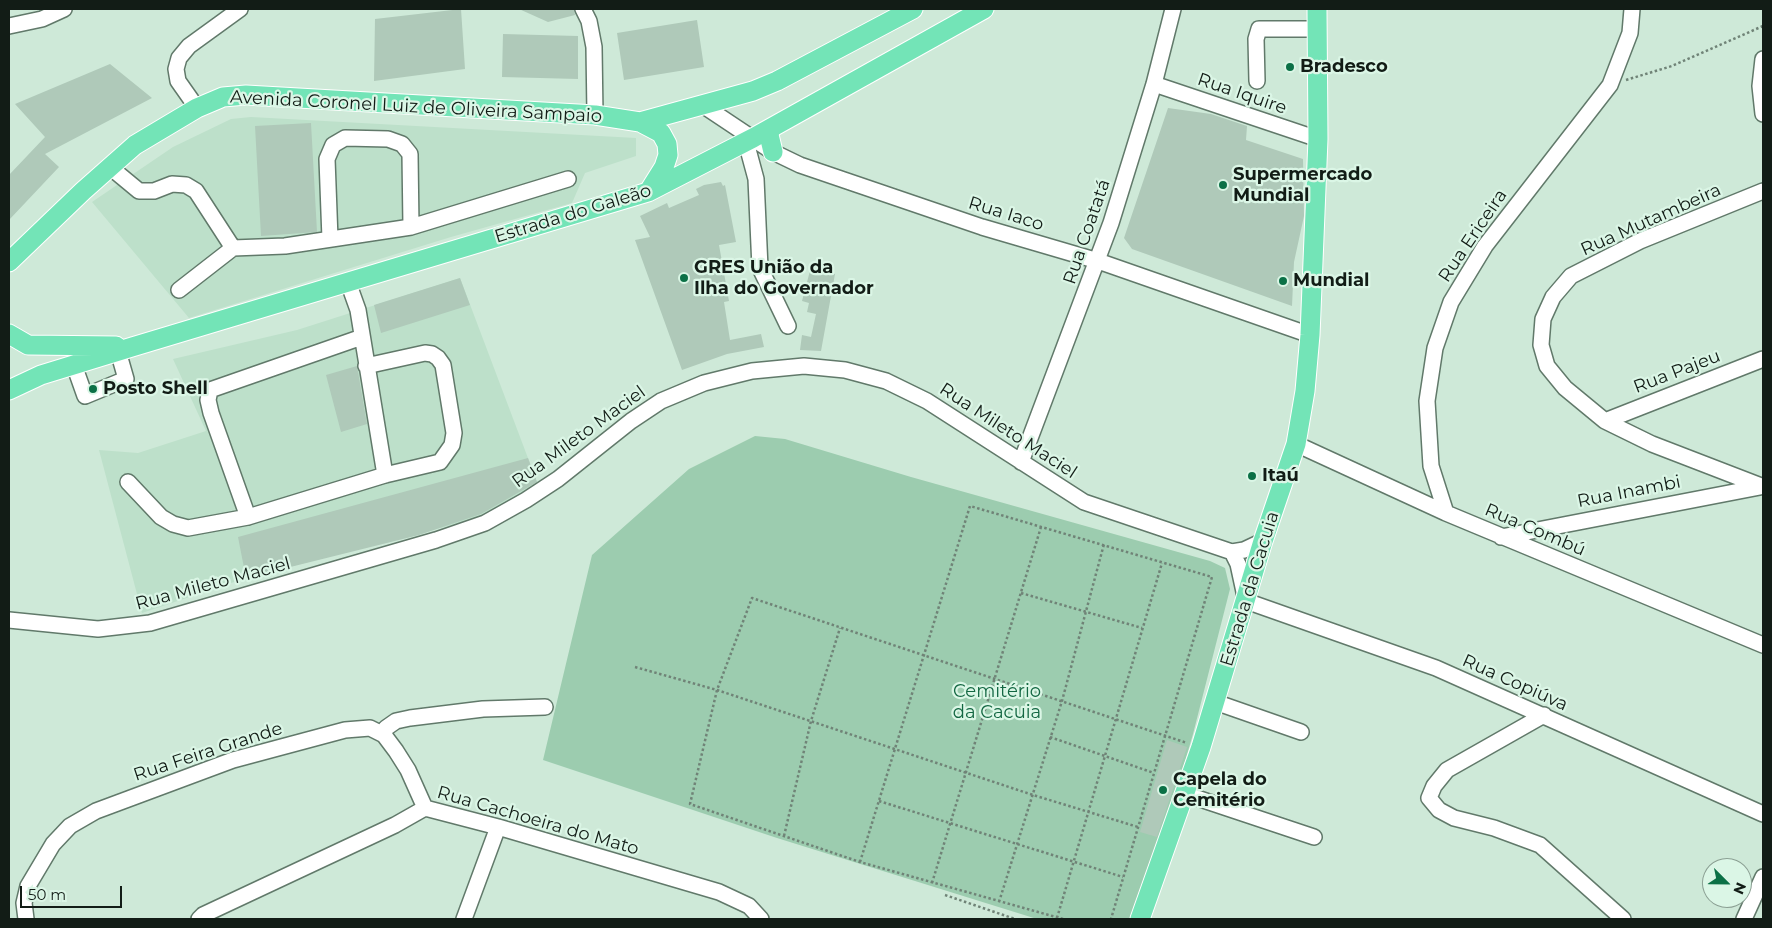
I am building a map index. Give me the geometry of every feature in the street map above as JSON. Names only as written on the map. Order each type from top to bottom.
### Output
[{"type":"main road","points":[[640,122],[704,106],[778,81],[913,9]]},
{"type":"main road","name":"Estrada do Galeão","points":[[9,390],[41,375],[648,192],[749,140],[984,9]]},
{"type":"main road","name":"Estrada da Cacuia","points":[[1140,919],[1201,747],[1263,541],[1296,444],[1305,391],[1310,335],[1318,139],[1317,9]]},
{"type":"main road","name":"Avenida Coronel Luiz de Oliveira Sampaio","points":[[9,262],[135,145],[197,108],[223,97],[246,95],[596,115],[640,122]]},
{"type":"main road","points":[[640,122],[662,133],[668,144],[668,155],[664,167],[648,192]]},
{"type":"main road","points":[[771,128],[770,135],[773,152]]},
{"type":"main road","points":[[9,334],[28,345],[125,349]]},
{"type":"street","points":[[9,26],[42,19],[64,9]]},
{"type":"street","points":[[197,108],[178,81],[176,69],[179,58],[189,46],[240,9]]},
{"type":"street","points":[[583,9],[589,21],[594,47],[596,115]]},
{"type":"street","name":"Rua Coatatá","points":[[1021,462],[1098,261],[1154,84],[1173,9]]},
{"type":"street","name":"Rua Ericeira","points":[[1446,513],[1431,466],[1428,401],[1435,348],[1451,302],[1485,246],[1610,85],[1630,33],[1632,9]]},
{"type":"street","points":[[1257,81],[1256,39],[1259,30],[1317,29]]},
{"type":"street","points":[[1763,59],[1760,86],[1763,114]]},
{"type":"street","name":"Rua Iquire","points":[[1154,84],[1318,139]]},
{"type":"street","name":"Rua Iaco","points":[[704,106],[749,140],[800,166],[982,227],[1098,261],[1310,335]]},
{"type":"street","points":[[330,239],[327,159],[333,145],[345,138],[388,139],[402,144],[410,154],[411,227]]},
{"type":"street","points":[[749,140],[756,179],[760,268],[766,286],[788,326]]},
{"type":"street","points":[[110,167],[139,191],[154,192],[172,184],[186,185],[196,191],[233,248]]},
{"type":"street","points":[[179,290],[233,248],[285,246],[411,227],[568,179]]},
{"type":"street","name":"Rua Mutambeira","points":[[1762,486],[1652,444],[1605,421],[1565,388],[1547,366],[1542,346],[1543,319],[1553,297],[1570,276],[1640,241],[1763,191]]},
{"type":"street","points":[[348,282],[358,310],[385,475]]},
{"type":"street","points":[[248,517],[211,413],[208,400],[210,390],[362,337]]},
{"type":"street","points":[[74,365],[85,396],[126,379],[125,349]]},
{"type":"street","points":[[128,482],[148,505],[173,524],[188,528],[248,517],[385,475],[440,462],[452,445],[454,433],[443,365],[432,354],[425,353],[366,366]]},
{"type":"street","name":"Rua Pajeu","points":[[1605,421],[1763,359]]},
{"type":"street","name":"Rua Mileto Maciel","points":[[9,620],[98,629],[150,623],[436,540],[485,523],[526,500],[558,479],[631,421],[661,401],[704,383],[752,371],[804,366],[845,370],[886,381],[927,401],[1084,502],[1232,552]]},
{"type":"street","name":"Rua Combú","points":[[1296,444],[1501,537],[1763,646]]},
{"type":"street","name":"Rua Inambi","points":[[1501,537],[1762,486]]},
{"type":"street","points":[[1246,601],[1238,564],[1232,552],[1244,550],[1263,541]]},
{"type":"street","name":"Rua Copiúva","points":[[1246,601],[1436,668],[1763,814]]},
{"type":"street","points":[[1215,702],[1301,732]]},
{"type":"street","points":[[424,808],[408,770],[384,735],[386,728],[396,721],[410,718],[483,709],[545,707]]},
{"type":"street","points":[[1544,715],[1447,770],[1434,786],[1429,798],[1439,810],[1454,818],[1494,828],[1540,845],[1619,918]]},
{"type":"street","name":"Rua Feira Grande","points":[[26,919],[24,904],[28,886],[53,844],[70,826],[96,811],[233,760],[335,732],[370,728],[384,735]]},
{"type":"street","points":[[1185,794],[1314,838]]},
{"type":"street","name":"Rua Cachoeira do Mato","points":[[199,919],[203,915],[395,825],[424,808],[498,826],[719,892],[749,906],[761,919]]},
{"type":"street","points":[[464,919],[498,826]]},
{"type":"street","points":[[1744,919],[1763,877]]},
{"type":"path","points":[[1610,85],[1672,66],[1763,26]]},
{"type":"path","points":[[860,862],[970,506],[1212,577],[1110,919]]},
{"type":"path","points":[[932,882],[1040,527]]},
{"type":"path","points":[[999,902],[1062,701],[1104,544]]},
{"type":"path","points":[[1058,918],[1104,755],[1162,562]]},
{"type":"path","points":[[1021,593],[1142,628]]},
{"type":"path","points":[[1063,919],[860,862],[690,804],[717,690],[752,598],[1201,747]]},
{"type":"path","points":[[784,836],[811,721],[841,628]]},
{"type":"path","points":[[635,667],[717,690],[966,771],[1033,795],[1138,827]]},
{"type":"path","points":[[1050,737],[1154,773]]},
{"type":"path","points":[[878,801],[1123,877]]},
{"type":"path","points":[[945,895],[1016,919]]},
{"type":"shaded area","points":[[251,117],[636,138],[636,156],[585,173],[572,203],[451,237],[189,318],[92,202],[173,147],[231,119]]},
{"type":"shaded area","points":[[460,278],[537,482],[495,514],[246,578],[142,613],[99,450],[138,453],[206,431],[173,359],[297,330]]},
{"type":"green space","name":"Cemitério da Cacuia","points":[[755,436],[785,439],[911,477],[1210,561],[1225,568],[1230,589],[1193,734],[1143,906],[1136,919],[1037,919],[777,838],[543,760],[592,555],[689,469]]},
{"type":"building","points":[[461,9],[465,69],[374,81],[375,19]]},
{"type":"building","points":[[519,9],[574,9],[575,15],[548,22]]},
{"type":"building","points":[[697,20],[704,67],[624,80],[617,33]]},
{"type":"building","points":[[503,34],[578,36],[578,79],[502,77]]},
{"type":"building","points":[[110,64],[152,98],[45,154],[59,167],[9,220],[9,175],[45,137],[15,104]]},
{"type":"building","name":"Supermercado Mundial","points":[[1168,108],[1211,114],[1247,126],[1246,140],[1303,159],[1304,216],[1294,262],[1292,306],[1132,249],[1124,238]]},
{"type":"building","points":[[311,123],[317,232],[261,236],[255,126]]},
{"type":"building","points":[[721,182],[723,186],[725,185],[736,242],[719,245],[729,301],[724,302],[730,340],[761,334],[764,347],[727,354],[682,370],[635,240],[650,237],[640,216],[667,203],[669,208],[699,195],[696,189],[704,185]]},
{"type":"building","points":[[811,267],[835,274],[821,351],[800,350],[802,335],[811,337],[816,314],[807,312],[809,303],[802,301]]},
{"type":"building","points":[[460,278],[470,305],[381,333],[374,305]]},
{"type":"building","points":[[357,366],[367,424],[341,432],[326,375]]},
{"type":"building","points":[[528,458],[537,482],[481,514],[419,535],[246,578],[238,537]]},
{"type":"building","name":"Capela do Cemitério","points":[[1167,740],[1187,747],[1157,837],[1140,832]]},
{"type":"place","name":"Bradesco","points":[[1290,67]]},
{"type":"place","name":"Supermercado Mundial","points":[[1223,185]]},
{"type":"place","name":"GRES União da Ilha do Governador","points":[[684,278]]},
{"type":"place","name":"Mundial","points":[[1283,281]]},
{"type":"place","name":"Posto Shell","points":[[93,389]]},
{"type":"place","name":"Itaú","points":[[1252,476]]},
{"type":"place","name":"Capela do Cemitério","points":[[1163,790]]}]
